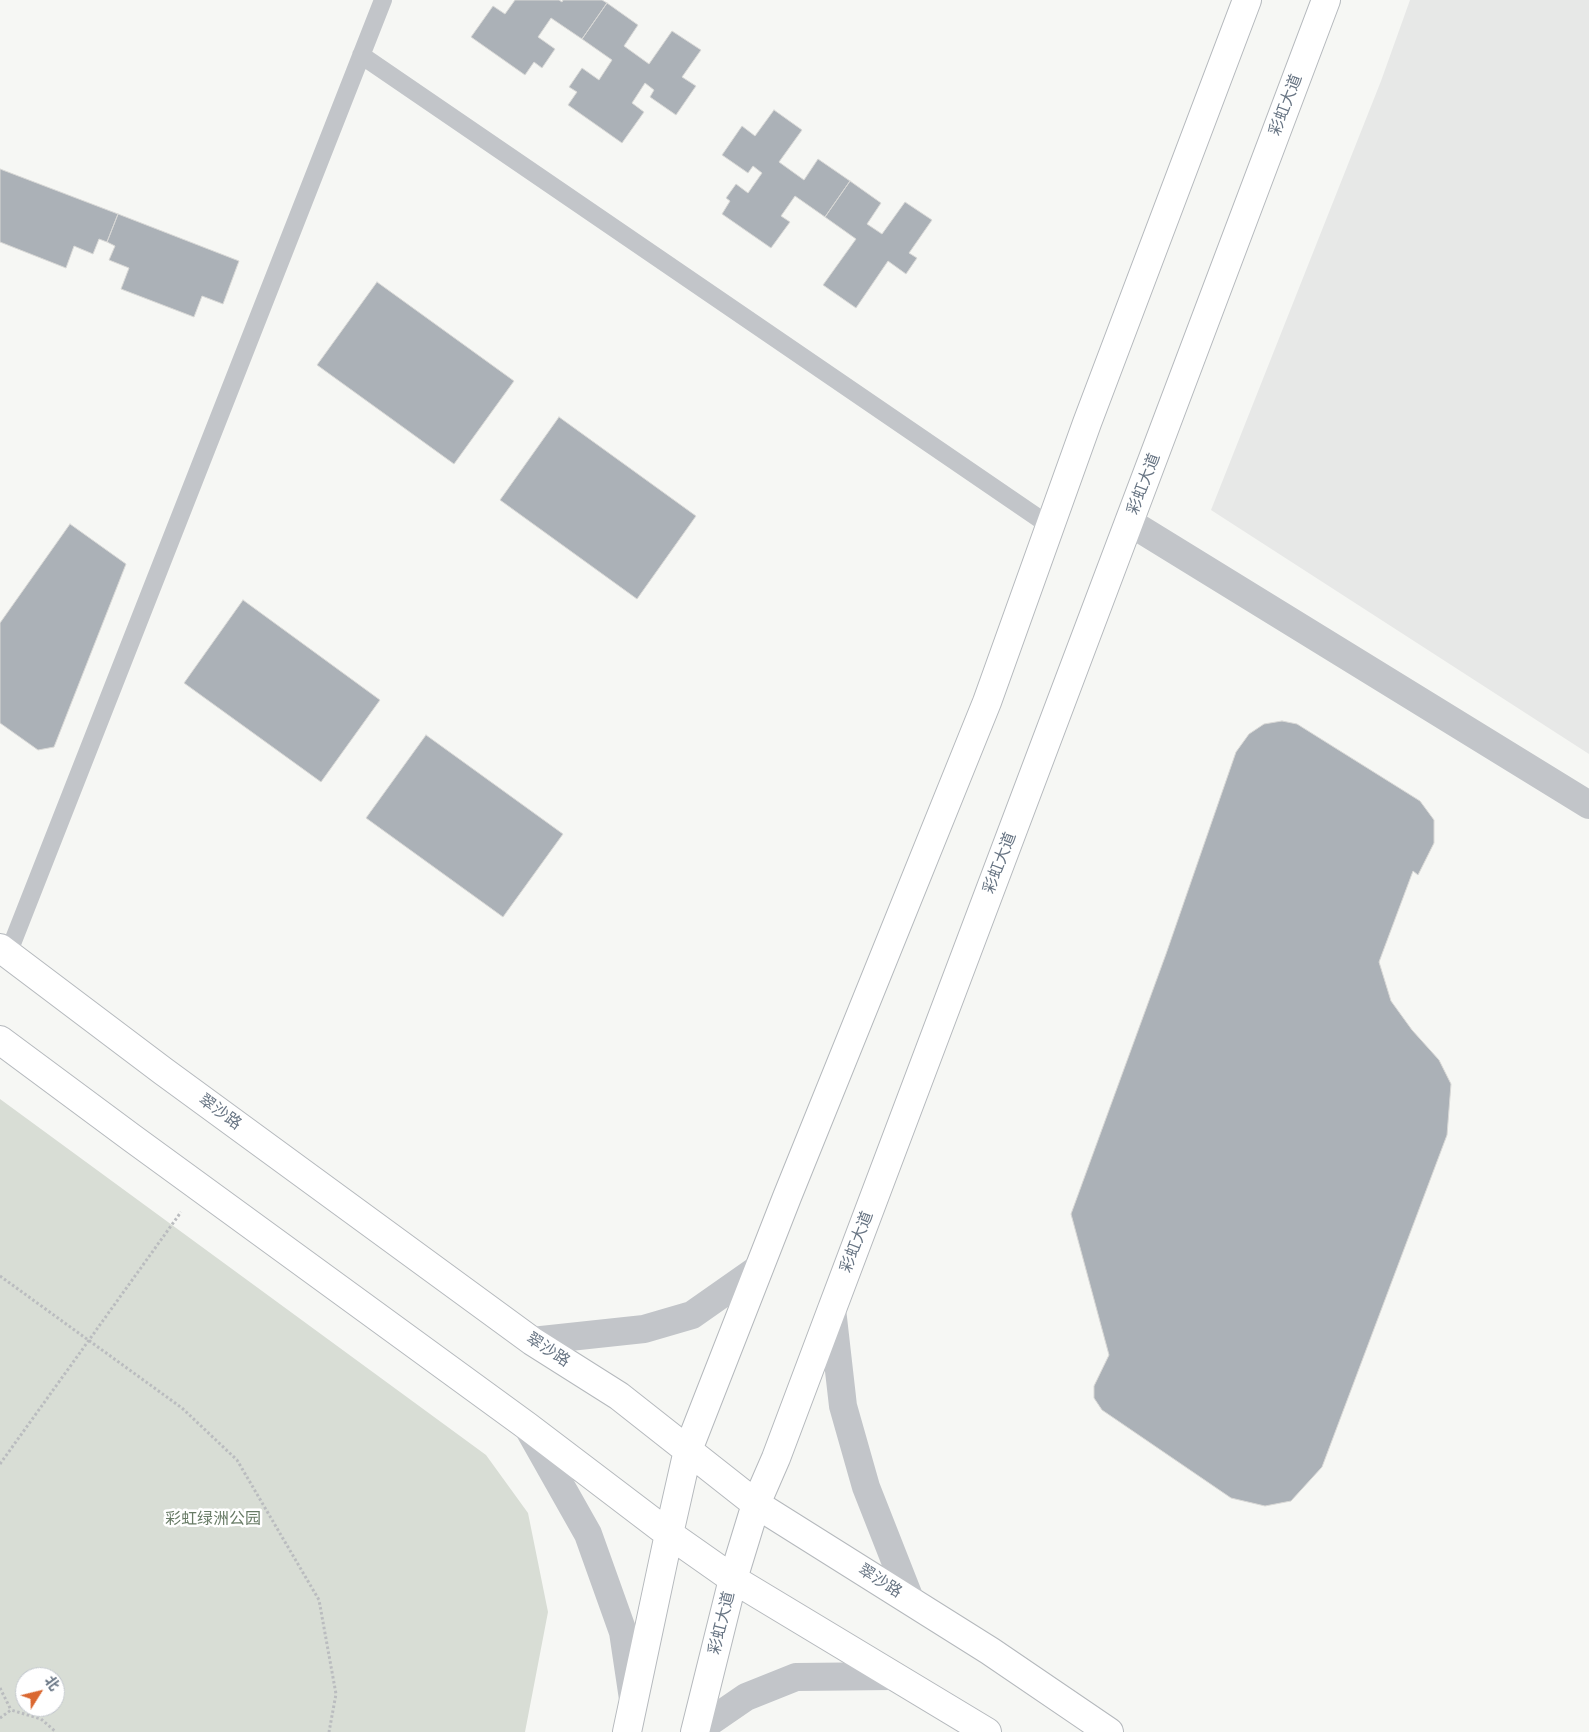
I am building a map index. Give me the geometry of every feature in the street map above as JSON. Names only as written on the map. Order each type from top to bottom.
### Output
[{"type":"main road","points":[[626,1732],[688,1450],[759,1268],[987,702],[1050,526],[1247,0]]},
{"type":"main road","name":"彩虹大道","points":[[695,1732],[733,1579],[756,1504],[776,1458],[1326,0]]},
{"type":"main road","name":"翠沙路","points":[[4,951],[163,1071],[532,1341],[619,1396],[756,1504],[910,1599],[1110,1732]]},
{"type":"main road","points":[[0,1040],[198,1187],[527,1426],[669,1534],[733,1579],[987,1732]]},
{"type":"street","points":[[1129,522],[1589,805]]},
{"type":"street","points":[[532,1341],[644,1329],[692,1315],[759,1268]]},
{"type":"street","points":[[832,1309],[843,1406],[866,1487],[910,1599]]},
{"type":"street","points":[[527,1426],[588,1534],[623,1632],[633,1700]]},
{"type":"street","points":[[695,1732],[746,1697],[796,1677],[892,1676]]},
{"type":"lane","points":[[4,951],[383,0]]},
{"type":"lane","points":[[361,55],[1050,526]]},
{"type":"path","points":[[0,1464],[198,1187]]},
{"type":"path","points":[[0,1276],[182,1408],[237,1460],[318,1600],[336,1694],[329,1732]]},
{"type":"path","points":[[0,1688],[11,1710],[41,1719],[56,1732]]},
{"type":"path","points":[[0,1718],[11,1710]]},
{"type":"shaded area","points":[[1410,0],[1589,0],[1589,754],[1211,510],[1381,81]]},
{"type":"green space","name":"彩虹绿洲公园","points":[[0,1099],[486,1455],[528,1513],[548,1612],[525,1732],[0,1732]]},
{"type":"building","points":[[515,0],[559,0],[562,2],[563,0],[602,0],[607,3],[582,39],[551,18],[538,37],[555,49],[542,68],[534,62],[525,75],[471,37],[493,6],[505,14]]},
{"type":"building","points":[[607,3],[638,25],[624,46],[649,64],[672,31],[701,50],[682,77],[696,86],[676,115],[650,97],[654,90],[645,83],[632,103],[644,112],[622,143],[568,105],[577,92],[569,87],[582,68],[599,80],[612,60],[582,39]]},
{"type":"building","points":[[774,110],[802,130],[779,162],[804,180],[818,159],[850,181],[825,217],[795,196],[781,216],[790,222],[771,248],[722,214],[730,201],[726,198],[736,184],[748,193],[762,173],[753,166],[748,173],[722,155],[742,126],[755,136]]},
{"type":"building","points":[[0,169],[118,214],[107,242],[99,239],[93,254],[74,246],[66,268],[0,242]]},
{"type":"building","points":[[850,181],[881,203],[867,224],[882,234],[905,202],[932,220],[909,253],[917,258],[906,274],[888,261],[856,308],[823,285],[856,239],[825,217]]},
{"type":"building","points":[[118,214],[239,261],[223,304],[202,296],[194,317],[121,289],[129,268],[109,260],[115,246],[107,242]]},
{"type":"building","points":[[377,282],[514,381],[454,464],[317,365]]},
{"type":"building","points":[[559,417],[696,516],[637,599],[500,500]]},
{"type":"building","points":[[70,524],[126,564],[54,747],[38,750],[0,723],[0,623]]},
{"type":"building","points":[[243,600],[380,700],[321,782],[184,683]]},
{"type":"building","points":[[1282,721],[1297,724],[1420,801],[1434,820],[1434,843],[1418,875],[1413,871],[1379,962],[1391,1001],[1412,1030],[1439,1060],[1451,1084],[1447,1135],[1322,1467],[1291,1501],[1265,1506],[1231,1498],[1102,1410],[1094,1398],[1094,1386],[1109,1355],[1071,1214],[1166,954],[1236,752],[1249,734],[1264,724]]},
{"type":"building","points":[[426,735],[563,834],[503,917],[366,818]]}]
